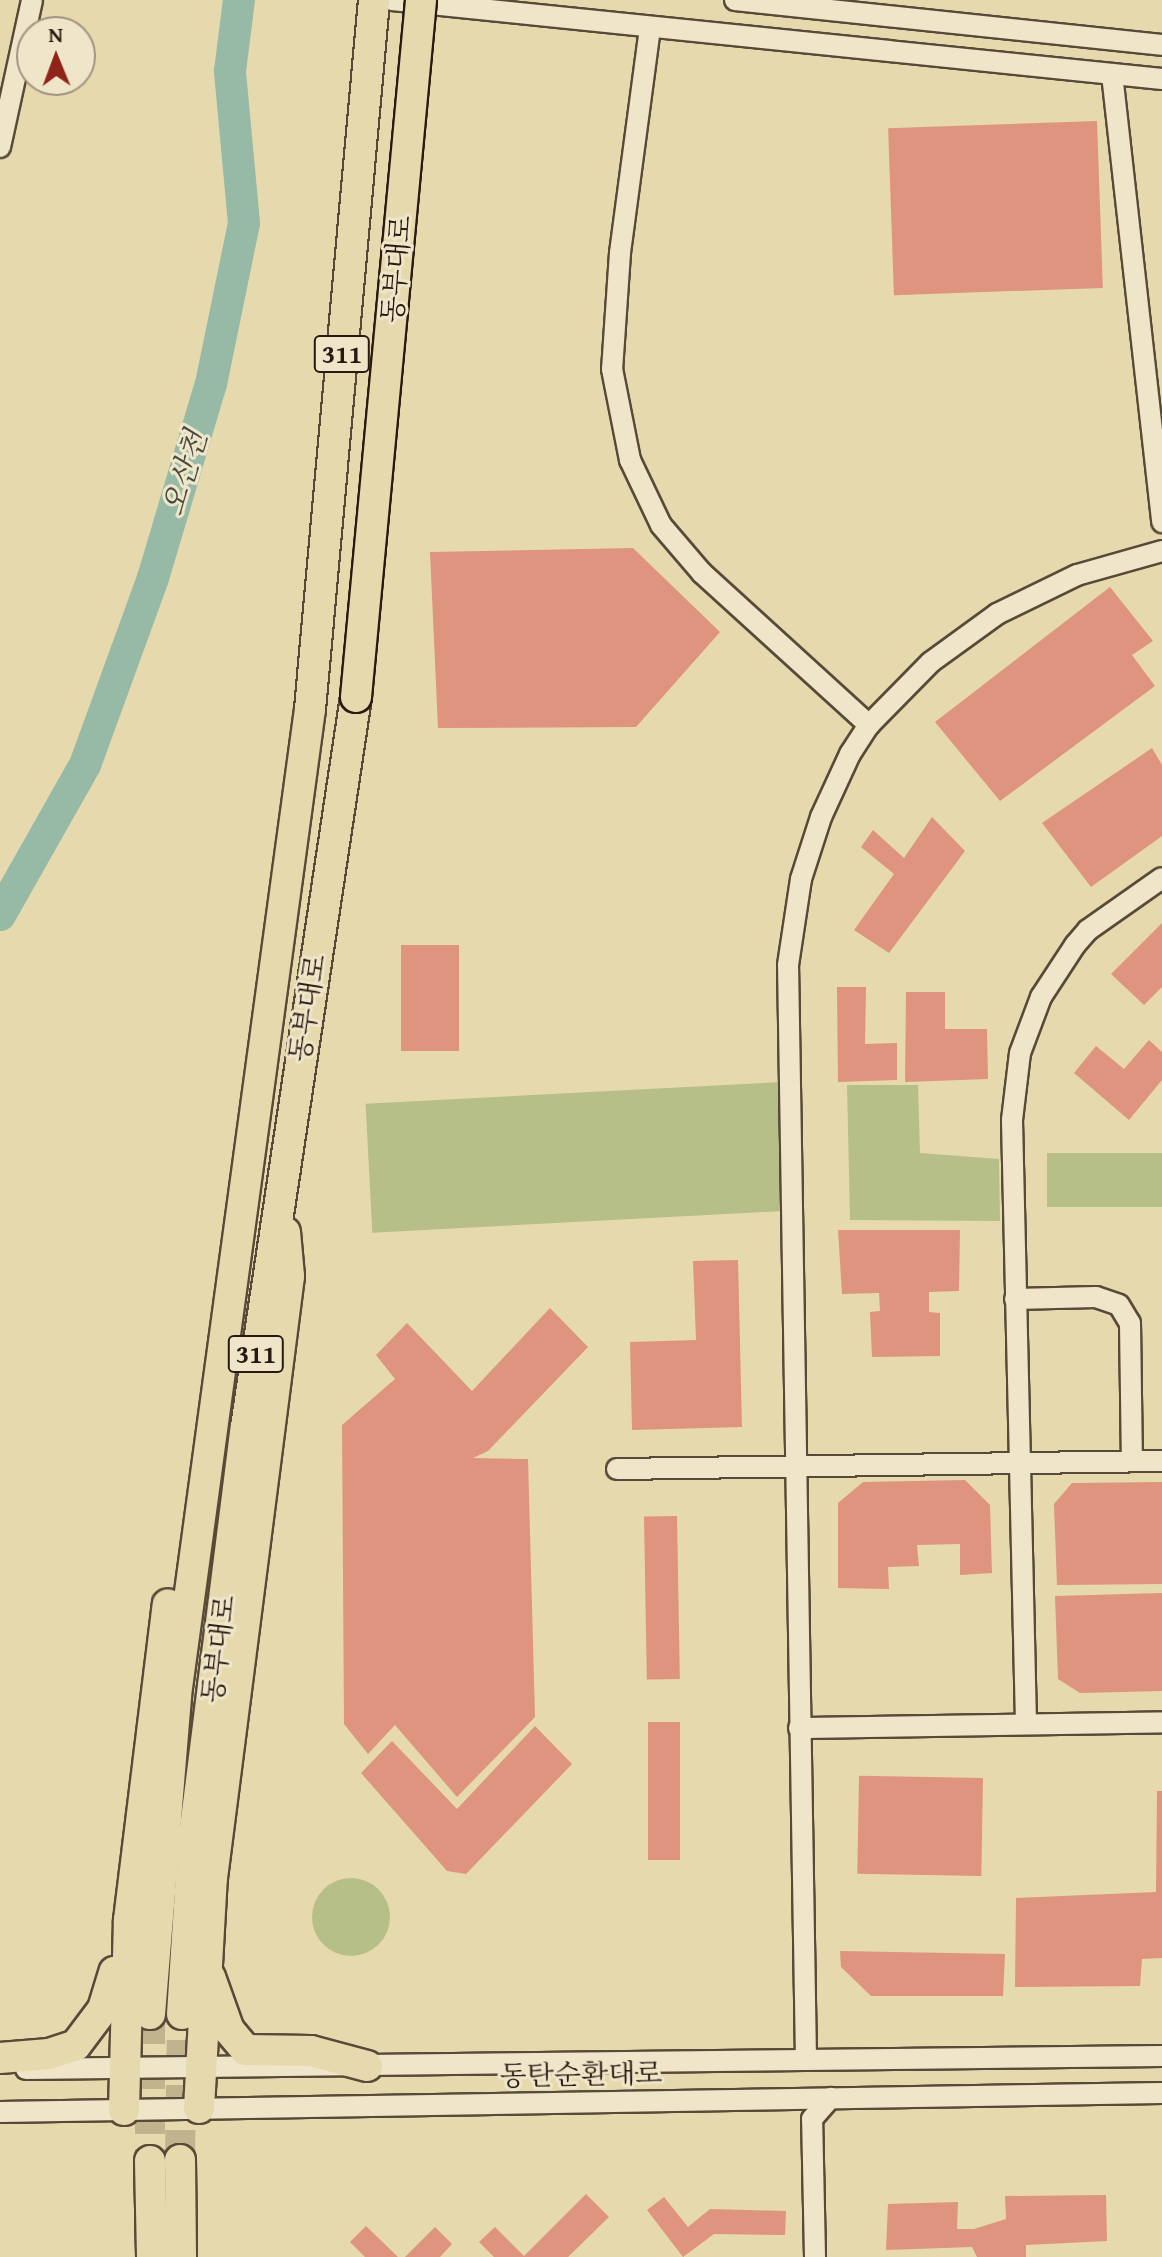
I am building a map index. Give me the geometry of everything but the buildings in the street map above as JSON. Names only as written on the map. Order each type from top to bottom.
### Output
[{"type":"highway","name":"동부대로","points":[[150,2014],[176,1695],[255,1094],[310,709],[374,0]]},
{"type":"highway","name":"동부대로","points":[[182,2014],[193,1844],[281,1177],[356,697],[421,0]]},
{"type":"highway","points":[[124,2110],[129,1920],[159,1661],[222,1247],[255,1094]]},
{"type":"highway","points":[[199,2108],[212,1878],[289,1276],[281,1177]]},
{"type":"highway","points":[[0,2058],[49,2054],[76,2045],[93,2028],[103,2009],[129,1920]]},
{"type":"highway","points":[[206,1967],[229,2030],[246,2050],[311,2051],[367,2066]]},
{"type":"highway","points":[[152,2257],[165,2160],[181,2257]]},
{"type":"street","points":[[0,147],[32,0]]},
{"type":"street","points":[[392,0],[1162,79]]},
{"type":"street","points":[[735,0],[1162,45]]},
{"type":"street","points":[[650,28],[620,253],[612,369],[630,460],[661,525],[702,573],[869,725]]},
{"type":"street","points":[[1112,74],[1162,522]]},
{"type":"street","points":[[806,2060],[793,1465],[792,928],[821,817],[869,725],[931,662],[997,614],[1077,575],[1162,551]]},
{"type":"street","points":[[1026,1723],[1012,1120],[1020,1053],[1041,997],[1081,937],[1162,878]]},
{"type":"street","points":[[1015,1299],[1096,1297],[1119,1305],[1130,1323],[1132,1461]]},
{"type":"street","points":[[617,1469],[1162,1461]]},
{"type":"street","points":[[799,1728],[1162,1722]]},
{"type":"street","name":"동탄순환대로","points":[[0,2069],[1162,2056]]},
{"type":"street","name":"동탄순환대로","points":[[0,2112],[1162,2093]]},
{"type":"street","points":[[815,2257],[812,2119],[830,2098]]},
{"type":"street","points":[[793,2099],[812,2119]]},
{"type":"green space","points":[[782,1082],[789,1211],[372,1233],[366,1104]]},
{"type":"green space","points":[[847,1085],[918,1085],[920,1153],[999,1159],[1000,1221],[850,1220]]},
{"type":"green space","points":[[1047,1153],[1162,1153],[1162,1207],[1047,1207]]},
{"type":"green space","points":[[351,1878],[366,1881],[379,1889],[387,1902],[390,1917],[387,1932],[379,1945],[366,1953],[351,1956],[336,1953],[323,1945],[315,1932],[312,1917],[315,1902],[323,1889],[336,1881]]},
{"type":"waterway","name":"오산천","points":[[0,915],[85,765],[153,578],[211,384],[244,223],[230,71],[239,0]]},
{"type":"tunnel","points":[[150,2014],[150,2161]]},
{"type":"tunnel","points":[[180,2160],[182,2014]]}]
